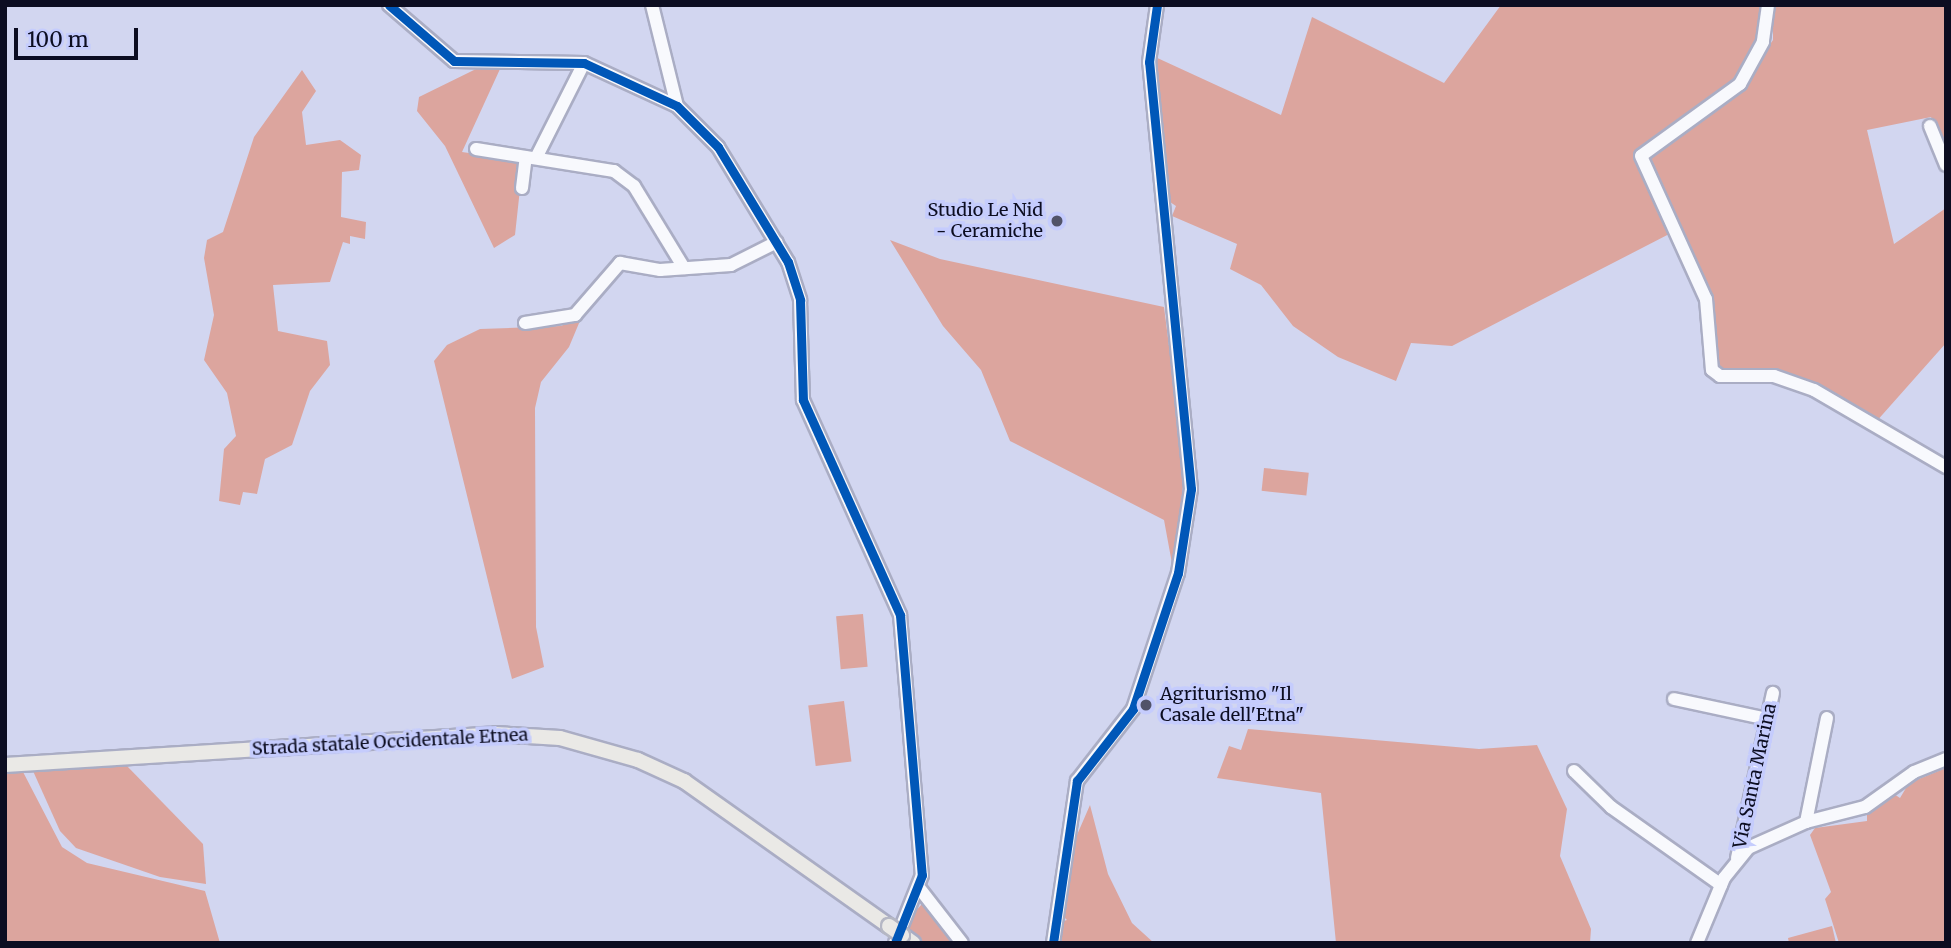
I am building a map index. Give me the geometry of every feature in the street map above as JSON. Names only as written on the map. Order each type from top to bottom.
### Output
[{"type":"main road","name":"Strada statale Occidentale Etnea","points":[[5,765],[495,734],[560,738],[638,760],[684,782],[889,926],[903,940]]},
{"type":"street","points":[[389,5],[437,51],[463,64],[584,63],[677,106],[718,147],[777,242],[798,288],[803,400],[897,601],[919,795],[920,889],[897,925],[903,940]]},
{"type":"street","points":[[652,5],[677,106]]},
{"type":"street","points":[[1053,943],[1077,781],[1133,709],[1178,573],[1191,489],[1149,62],[1157,5]]},
{"type":"street","points":[[1769,5],[1763,41],[1740,84],[1641,156],[1706,299],[1712,370],[1720,376],[1774,376],[1814,390],[1946,467]]},
{"type":"street","points":[[522,188],[531,158],[584,63]]},
{"type":"street","points":[[1930,127],[1946,165]]},
{"type":"street","points":[[476,149],[605,169],[629,181],[684,268]]},
{"type":"street","points":[[525,323],[575,315],[620,263],[684,268],[731,265],[777,242]]},
{"type":"street","name":"Via Santa Marina","points":[[1737,859],[1773,692]]},
{"type":"street","points":[[1674,699],[1767,719]]},
{"type":"street","points":[[1806,822],[1827,718]]},
{"type":"street","points":[[1697,943],[1721,885],[1737,859],[1755,842],[1806,822],[1865,807],[1914,772],[1946,759]]},
{"type":"street","points":[[1574,771],[1611,807],[1721,885]]},
{"type":"street","points":[[920,889],[962,943]]},
{"type":"shaded area","points":[[1501,5],[1765,5],[1761,36],[1734,85],[1637,152],[1675,231],[1452,346],[1411,343],[1396,381],[1338,357],[1293,326],[1261,285],[1230,269],[1237,244],[1172,216],[1176,206],[1167,200],[1153,56],[1281,115],[1312,17],[1444,83]]},
{"type":"shaded area","points":[[1773,5],[1946,5],[1946,156],[1931,117],[1867,130],[1894,244],[1946,208],[1946,343],[1875,423],[1774,374],[1717,372],[1709,298],[1645,161],[1737,93],[1773,40]]},
{"type":"shaded area","points":[[476,69],[500,69],[462,152],[523,161],[515,235],[494,248],[445,146],[417,111],[419,97]]},
{"type":"shaded area","points":[[302,70],[316,91],[302,112],[306,145],[340,140],[361,155],[359,170],[342,172],[341,217],[366,222],[365,239],[350,236],[350,244],[343,242],[330,282],[273,285],[278,331],[327,341],[330,365],[310,391],[292,445],[265,459],[257,494],[243,492],[240,505],[219,501],[224,449],[236,436],[227,393],[204,360],[214,315],[204,258],[207,240],[223,232],[254,137]]},
{"type":"shaded area","points":[[890,240],[940,259],[1164,307],[1185,470],[1173,569],[1164,520],[1010,441],[981,370],[943,326]]},
{"type":"shaded area","points":[[582,316],[569,347],[541,382],[535,408],[536,627],[544,667],[512,679],[434,361],[447,345],[480,329],[561,326]]},
{"type":"shaded area","points":[[1264,468],[1309,473],[1306,496],[1262,491]]},
{"type":"shaded area","points":[[863,614],[868,667],[841,669],[836,616]]},
{"type":"shaded area","points":[[844,701],[851,762],[816,766],[808,705]]},
{"type":"shaded area","points":[[1248,729],[1479,749],[1537,745],[1567,809],[1560,856],[1591,929],[1590,943],[1336,943],[1321,793],[1217,778],[1229,746],[1241,750]]},
{"type":"shaded area","points":[[126,765],[203,844],[206,884],[160,877],[76,848],[60,831],[33,771]]},
{"type":"shaded area","points":[[1946,768],[1946,943],[1839,943],[1825,899],[1831,892],[1810,835],[1815,828],[1867,821],[1867,813],[1894,794],[1900,798],[1909,783]]},
{"type":"shaded area","points":[[22,770],[62,847],[87,863],[205,891],[220,943],[5,943],[5,771]]},
{"type":"shaded area","points":[[1090,805],[1108,874],[1132,923],[1154,943],[1059,943],[1060,922],[1067,920],[1061,914],[1070,851]]},
{"type":"shaded area","points":[[922,904],[927,906],[954,943],[923,943],[902,926]]},
{"type":"shaded area","points":[[1832,926],[1836,943],[1789,943],[1788,938]]},
{"type":"cycle path","points":[[389,5],[454,61],[584,63],[677,106],[718,147],[788,262],[800,300],[803,400],[900,615],[922,875],[895,943]]},
{"type":"cycle path","points":[[1053,943],[1077,781],[1133,709],[1178,573],[1191,489],[1149,62],[1157,5]]},
{"type":"place","name":"Studio Le Nid - Ceramiche","points":[[1057,221]]},
{"type":"place","name":"Agriturismo \"Il Casale dell'Etna\"","points":[[1146,705]]}]
